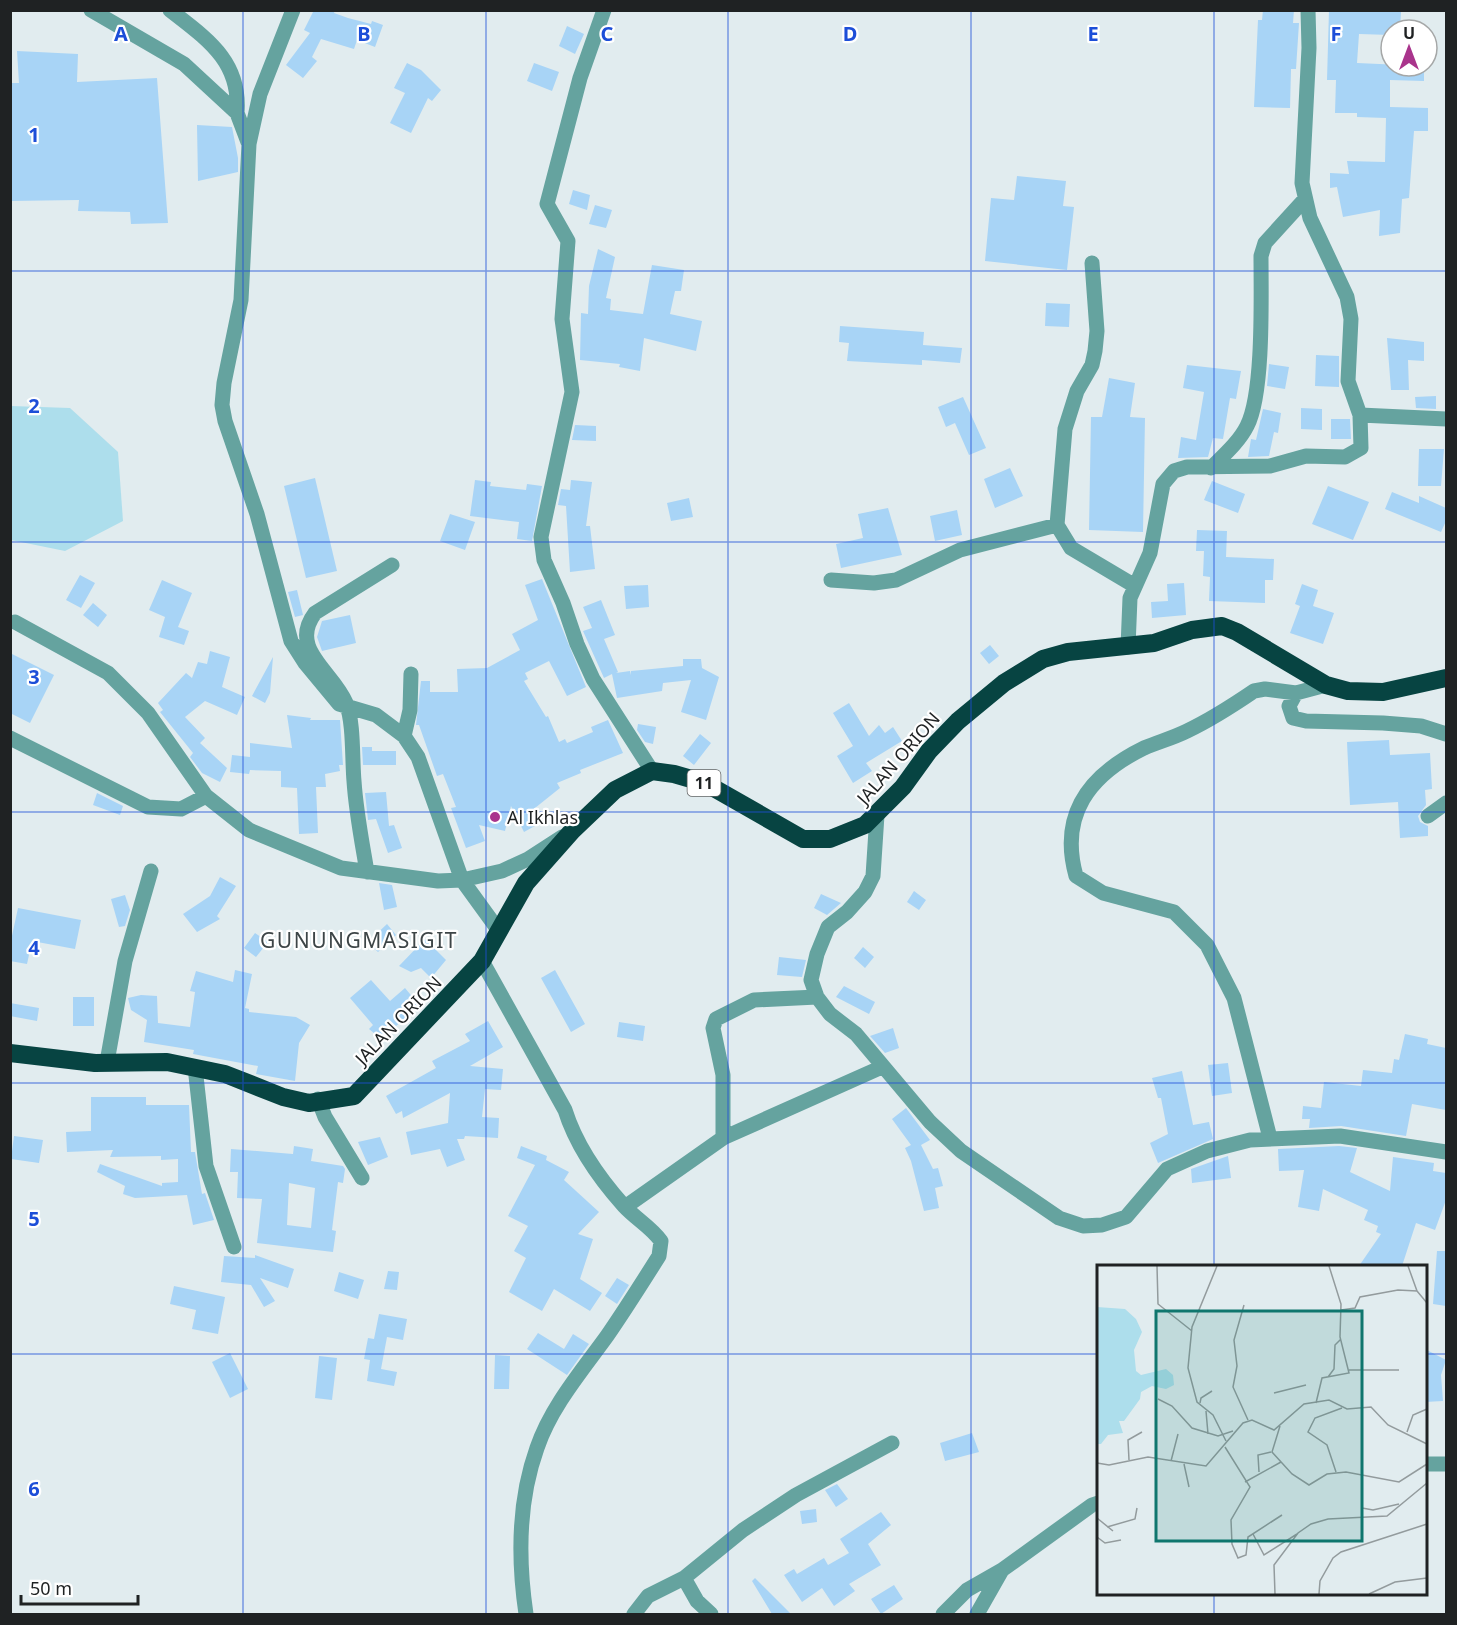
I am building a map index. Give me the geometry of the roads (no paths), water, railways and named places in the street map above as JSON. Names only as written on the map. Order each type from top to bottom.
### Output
[{"type":"highway","name":"JALAN ORION","points":[[10,1053],[77,1062],[167,1062],[225,1074],[283,1097],[309,1102],[354,1096],[482,961],[526,884],[572,831],[615,790],[652,771],[674,774],[705,783],[802,839],[830,839],[855,831],[877,815],[903,788],[936,744],[958,721],[1004,684],[1043,660],[1068,652],[1154,643],[1192,630],[1222,626],[1237,632],[1326,684],[1348,691],[1383,692],[1446,678]]},
{"type":"street","points":[[91,10],[184,64],[237,113]]},
{"type":"street","points":[[170,10],[209,40],[222,55],[238,87],[237,113],[249,144]]},
{"type":"street","points":[[293,10],[260,94],[249,144],[241,300],[224,383],[222,405],[225,421],[256,514],[291,641],[305,663],[339,704],[376,716],[404,736],[418,757],[462,880],[499,932]]},
{"type":"street","points":[[604,10],[580,78],[547,204],[568,242],[562,319],[572,392],[541,537],[544,560],[593,679],[652,771]]},
{"type":"street","points":[[1128,647],[1130,598],[1150,553],[1163,484],[1174,471],[1186,467],[1270,466],[1306,456],[1345,457],[1361,448],[1360,415],[1348,381],[1351,319],[1347,297],[1310,218],[1305,199],[1301,158],[1309,48],[1308,10]]},
{"type":"street","points":[[1211,468],[1237,441],[1253,412],[1259,358],[1261,256],[1265,243],[1305,199]]},
{"type":"street","points":[[1092,263],[1097,330],[1095,351],[1092,365],[1077,391],[1065,429],[1057,525],[1071,548],[1136,586]]},
{"type":"street","points":[[1360,415],[1446,419]]},
{"type":"street","points":[[831,580],[874,583],[896,580],[960,550],[1057,525]]},
{"type":"street","points":[[367,872],[356,802],[348,706],[337,684],[310,650],[305,637],[306,625],[315,613],[392,565]]},
{"type":"street","points":[[15,622],[108,673],[148,713],[206,796],[249,830],[341,868],[438,881],[462,880],[502,871],[528,860],[572,831]]},
{"type":"street","points":[[404,736],[410,710],[411,674]]},
{"type":"street","points":[[1270,1138],[1234,998],[1207,945],[1174,912],[1103,893],[1085,883],[1076,876],[1070,853],[1078,806],[1086,790],[1125,759],[1144,748],[1185,732],[1254,691],[1265,689],[1296,693],[1326,684]]},
{"type":"street","points":[[1296,693],[1289,706],[1293,718],[1306,721],[1421,726],[1446,734]]},
{"type":"street","points":[[10,738],[148,807],[181,809],[206,796]]},
{"type":"street","points":[[1428,816],[1446,803]]},
{"type":"street","points":[[877,815],[873,876],[866,892],[847,912],[828,927],[817,954],[811,980],[818,997],[830,1014],[856,1034],[930,1122],[961,1150],[1059,1218],[1083,1226],[1102,1225],[1126,1217],[1167,1169],[1207,1151],[1250,1140],[1340,1136],[1446,1152]]},
{"type":"street","points":[[107,1062],[125,961],[151,871]]},
{"type":"street","points":[[482,961],[565,1110],[571,1129],[581,1147],[625,1207],[653,1230],[662,1241],[659,1256],[555,1408],[537,1447],[528,1479],[522,1517],[519,1571],[526,1614]]},
{"type":"street","points":[[723,1138],[723,1075],[713,1028],[716,1019],[754,1000],[818,997]]},
{"type":"street","points":[[195,1067],[206,1166],[234,1247]]},
{"type":"street","points":[[625,1207],[723,1138],[882,1067]]},
{"type":"street","points":[[318,1100],[325,1117],[362,1178]]},
{"type":"street","points":[[634,1614],[648,1596],[684,1578],[743,1530],[796,1495],[892,1443]]},
{"type":"street","points":[[1427,1464],[1446,1464]]},
{"type":"street","points":[[943,1614],[967,1590],[1002,1570],[1097,1503]]},
{"type":"street","points":[[977,1614],[1002,1570]]},
{"type":"street","points":[[684,1578],[697,1601],[711,1614]]},
{"type":"place","name":"Al Ikhlas","points":[[495,817]]},
{"type":"district","name":"GUNUNGMASIGIT","points":[[359,940]]}]
